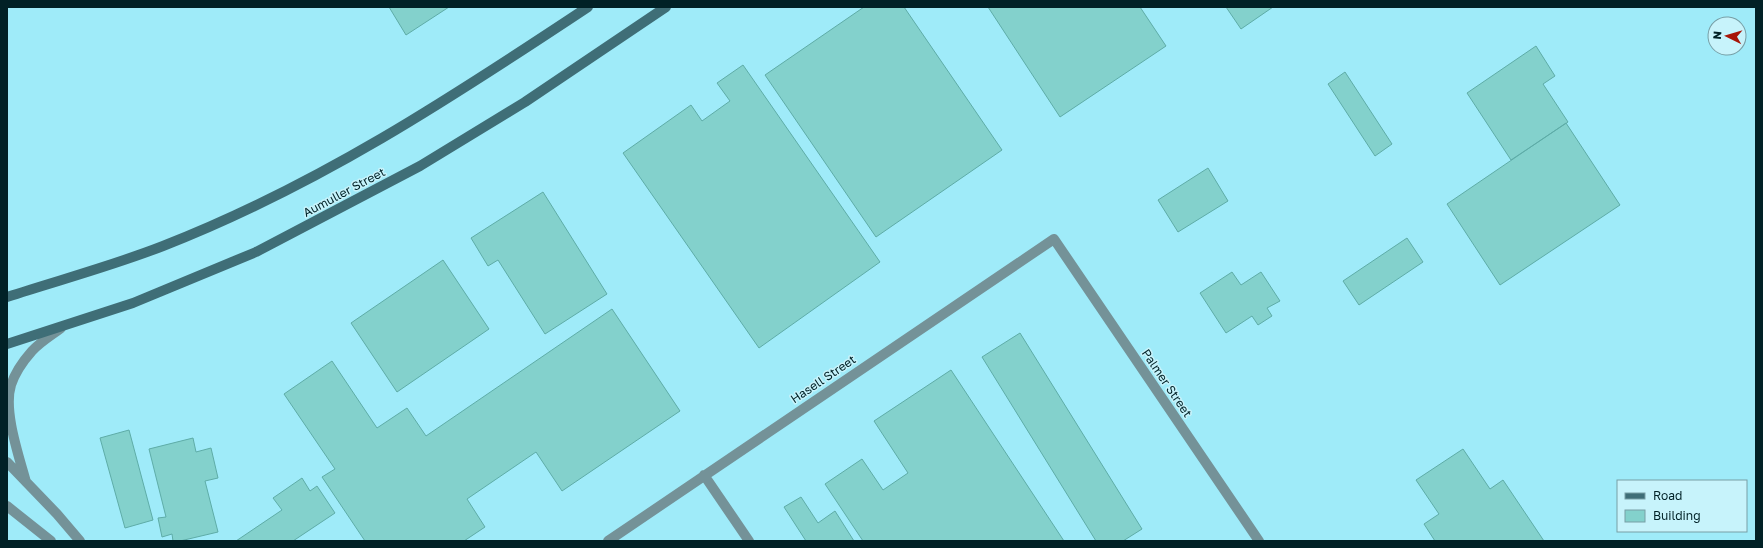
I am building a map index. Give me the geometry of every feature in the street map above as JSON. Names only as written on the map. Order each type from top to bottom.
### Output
[{"type":"main road","points":[[7,297],[163,246],[289,189],[358,153],[431,110],[588,7]]},
{"type":"main road","name":"Aumuller Street","points":[[7,344],[61,328],[134,303],[182,284],[256,252],[340,210],[420,166],[525,102],[666,7]]},
{"type":"street","name":"Hasell Street","points":[[608,541],[1054,239]]},
{"type":"street","name":"Palmer Street","points":[[1054,239],[1259,541]]},
{"type":"street","points":[[26,482],[15,444],[10,411],[11,385],[19,368],[33,350],[61,328]]},
{"type":"street","points":[[7,462],[57,514],[80,541]]},
{"type":"street","points":[[704,475],[750,541]]},
{"type":"street","points":[[7,506],[51,541]]},
{"type":"building","points":[[389,7],[449,7],[406,35]]},
{"type":"building","points":[[864,7],[904,7],[1002,150],[876,237],[765,75]]},
{"type":"building","points":[[988,7],[1140,7],[1166,46],[1060,117]]},
{"type":"building","points":[[1226,7],[1273,7],[1241,29]]},
{"type":"building","points":[[1536,46],[1555,76],[1543,84],[1568,122],[1511,160],[1467,93]]},
{"type":"building","points":[[743,65],[880,262],[759,348],[623,153],[691,105],[702,121],[730,101],[717,83]]},
{"type":"building","points":[[1345,72],[1392,144],[1375,156],[1328,84]]},
{"type":"building","points":[[1566,123],[1620,205],[1500,285],[1447,204]]},
{"type":"building","points":[[1208,168],[1228,201],[1178,232],[1158,200]]},
{"type":"building","points":[[543,192],[607,294],[545,334],[498,260],[488,266],[471,238]]},
{"type":"building","points":[[1407,238],[1423,262],[1359,305],[1343,281]]},
{"type":"building","points":[[443,260],[489,329],[397,392],[351,323]]},
{"type":"building","points":[[1232,272],[1241,285],[1261,272],[1280,301],[1267,308],[1272,316],[1258,325],[1252,316],[1226,333],[1200,293]]},
{"type":"building","points":[[612,309],[680,411],[562,491],[536,452],[467,499],[485,527],[464,541],[365,541],[322,477],[335,469],[284,394],[332,361],[377,428],[407,408],[426,436]]},
{"type":"building","points":[[1020,333],[1142,529],[1123,541],[1096,541],[982,357]]},
{"type":"building","points":[[951,370],[1064,541],[863,541],[825,484],[862,459],[883,490],[908,473],[874,421]]},
{"type":"building","points":[[129,430],[153,520],[125,528],[100,438]]},
{"type":"building","points":[[193,438],[196,452],[211,448],[218,478],[205,481],[218,532],[180,541],[173,541],[172,534],[162,537],[158,518],[166,517],[149,449]]},
{"type":"building","points":[[1463,449],[1490,489],[1503,480],[1544,541],[1435,541],[1424,524],[1439,514],[1416,480]]},
{"type":"building","points":[[302,478],[310,491],[317,486],[335,513],[293,541],[236,541],[282,510],[273,498]]},
{"type":"building","points":[[801,497],[818,523],[835,511],[854,541],[806,541],[784,507]]}]
